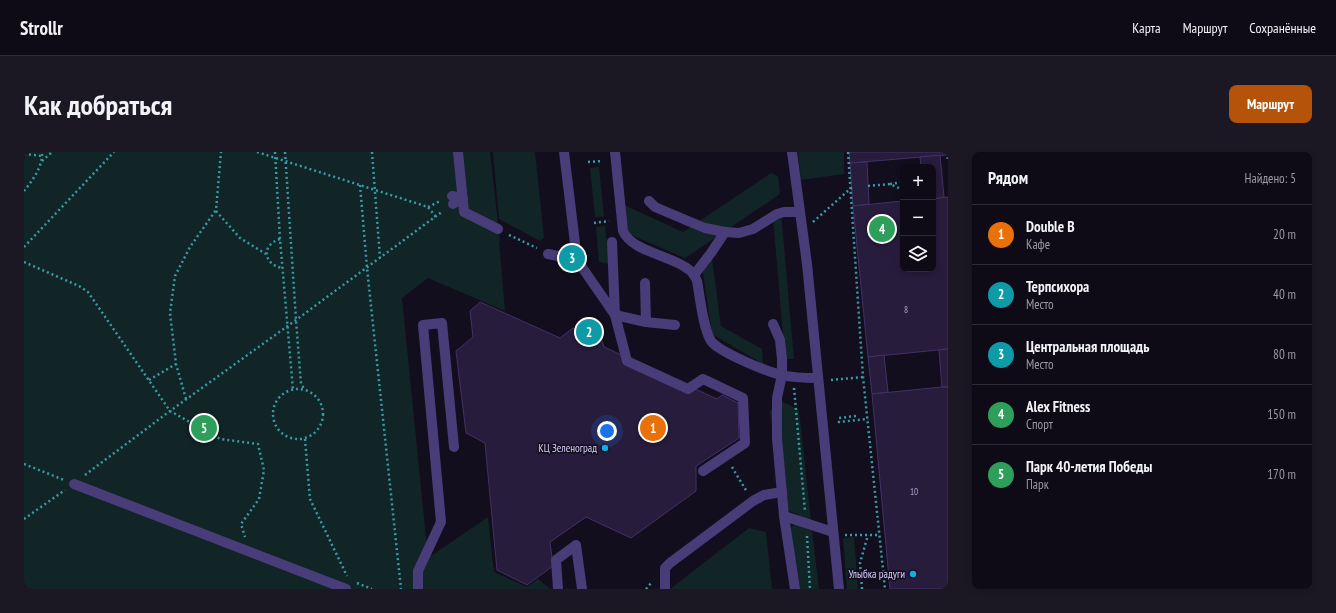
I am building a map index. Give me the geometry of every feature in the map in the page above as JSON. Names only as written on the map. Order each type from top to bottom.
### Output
[{"type":"street","points":[[458,152],[464,212],[498,229]]},
{"type":"street","points":[[564,152],[576,260],[614,315],[646,322],[675,325]]},
{"type":"street","points":[[615,152],[624,235],[629,240],[651,252],[688,268],[694,274],[697,281],[707,333],[712,342],[717,347],[734,356],[782,375],[823,380]]},
{"type":"street","points":[[792,152],[823,380],[833,532],[839,589]]},
{"type":"street","points":[[453,200],[463,198]]},
{"type":"street","points":[[650,201],[655,207],[688,221],[705,228],[725,232],[739,233],[753,229],[777,214],[784,212],[800,212]]},
{"type":"street","points":[[694,274],[712,253],[725,232]]},
{"type":"street","points":[[612,242],[614,315],[626,361],[688,389],[703,379],[721,383],[743,398],[747,422],[745,443],[728,461],[702,471]]},
{"type":"street","points":[[548,254],[576,260]]},
{"type":"street","points":[[645,283],[646,322]]},
{"type":"street","points":[[418,589],[418,572],[441,522],[423,325],[442,323],[454,447]]},
{"type":"street","points":[[773,324],[780,340],[782,359],[782,375],[777,398],[776,420],[784,516],[795,589]]},
{"type":"street","points":[[74,484],[347,584]]},
{"type":"street","points":[[665,589],[665,568],[670,563],[753,501],[764,495],[782,492]]},
{"type":"street","points":[[784,516],[833,532]]},
{"type":"street","points":[[558,589],[556,560],[576,545],[582,589]]},
{"type":"path","points":[[24,191],[32,182],[42,161],[52,152]]},
{"type":"path","points":[[24,247],[114,152]]},
{"type":"path","points":[[186,399],[176,364],[170,313],[175,276],[190,247],[216,210],[221,152]]},
{"type":"path","points":[[24,519],[74,484],[170,410],[436,217],[428,207],[257,152]]},
{"type":"path","points":[[275,152],[282,268],[293,390]]},
{"type":"path","points":[[285,152],[301,384],[305,390],[316,397],[323,408],[322,421],[316,432],[305,439],[292,439],[281,432],[274,421],[274,408],[281,397],[293,390],[305,390]]},
{"type":"path","points":[[372,152],[380,258]]},
{"type":"path","points":[[848,152],[863,377],[884,589]]},
{"type":"path","points":[[947,152],[948,160]]},
{"type":"path","points":[[24,154],[42,154],[42,161]]},
{"type":"path","points":[[588,162],[599,161]]},
{"type":"path","points":[[868,186],[900,182]]},
{"type":"path","points":[[890,184],[900,189]]},
{"type":"path","points":[[360,185],[367,268],[401,589]]},
{"type":"path","points":[[803,231],[851,188]]},
{"type":"path","points":[[216,210],[240,238],[266,254]]},
{"type":"path","points":[[594,223],[605,221]]},
{"type":"path","points":[[498,229],[548,254]]},
{"type":"path","points":[[280,239],[274,241],[268,246],[266,254],[268,261],[274,267],[282,268]]},
{"type":"path","points":[[24,262],[79,286],[88,292],[170,410],[220,439],[258,444],[264,470],[259,499],[241,524],[246,540]]},
{"type":"path","points":[[148,380],[176,364]]},
{"type":"path","points":[[793,377],[806,523],[810,589]]},
{"type":"path","points":[[823,380],[863,377]]},
{"type":"path","points":[[856,416],[839,418],[839,422],[868,419]]},
{"type":"path","points":[[305,439],[310,499],[347,584]]},
{"type":"path","points":[[728,461],[753,501]]},
{"type":"path","points":[[24,464],[74,484]]},
{"type":"path","points":[[853,534],[879,535]]},
{"type":"path","points":[[862,589],[860,564],[868,535]]},
{"type":"green space","points":[[24,152],[490,152],[500,241],[505,311],[428,278],[402,298],[428,558],[488,517],[494,572],[527,587],[538,579],[550,589],[24,589]]},
{"type":"green space","points":[[493,152],[535,152],[544,238],[540,241],[499,219]]},
{"type":"green space","points":[[798,152],[844,152],[844,174],[801,180]]},
{"type":"green space","points":[[599,167],[604,216],[595,217],[590,168]]},
{"type":"green space","points":[[771,173],[778,176],[780,194],[685,258],[622,231],[624,205],[683,232]]},
{"type":"green space","points":[[781,213],[794,359],[785,359],[773,217]]},
{"type":"green space","points":[[605,226],[609,264],[599,262],[596,227]]},
{"type":"green space","points":[[712,259],[721,326],[762,349],[763,364],[712,334],[702,266]]},
{"type":"green space","points":[[779,400],[799,410],[811,521],[781,507],[770,411]]},
{"type":"green space","points":[[795,524],[812,531],[819,589],[793,589],[785,533]]},
{"type":"green space","points":[[749,528],[766,532],[772,589],[670,589]]},
{"type":"green space","points":[[854,537],[858,589],[847,589],[843,538]]},
{"type":"building","points":[[849,152],[946,152],[946,155],[850,163]]},
{"type":"building","points":[[940,155],[944,197],[936,198],[936,164],[921,164],[920,157]]},
{"type":"building","points":[[867,162],[869,204],[853,206],[850,163]]},
{"type":"building","points":[[948,197],[948,349],[868,357],[853,206],[900,201],[900,272],[936,272],[936,199]]},
{"type":"building","name":"КЦ Зеленоград","points":[[480,302],[560,338],[573,328],[602,341],[604,347],[717,399],[722,395],[738,403],[739,438],[696,466],[696,491],[631,538],[586,517],[550,542],[553,566],[527,585],[497,570],[485,443],[466,433],[456,351],[473,337],[470,311]]},
{"type":"building","points":[[948,349],[948,387],[942,387],[939,350]]},
{"type":"building","points":[[884,355],[888,392],[872,394],[868,357]]},
{"type":"building","points":[[948,387],[948,589],[890,589],[872,394]]},
{"type":"place","name":"Alex Fitness","points":[[882,229]]},
{"type":"place","name":"Центральная площадь","points":[[572,258]]},
{"type":"place","name":"Терпсихора","points":[[589,332]]},
{"type":"place","name":"Парк 40-летия Победы","points":[[204,428]]},
{"type":"place","name":"Double B","points":[[653,428]]},
{"type":"place","name":"КЦ Зеленоград","points":[[605,448]]},
{"type":"place","name":"Улыбка радуги","points":[[913,574]]}]
